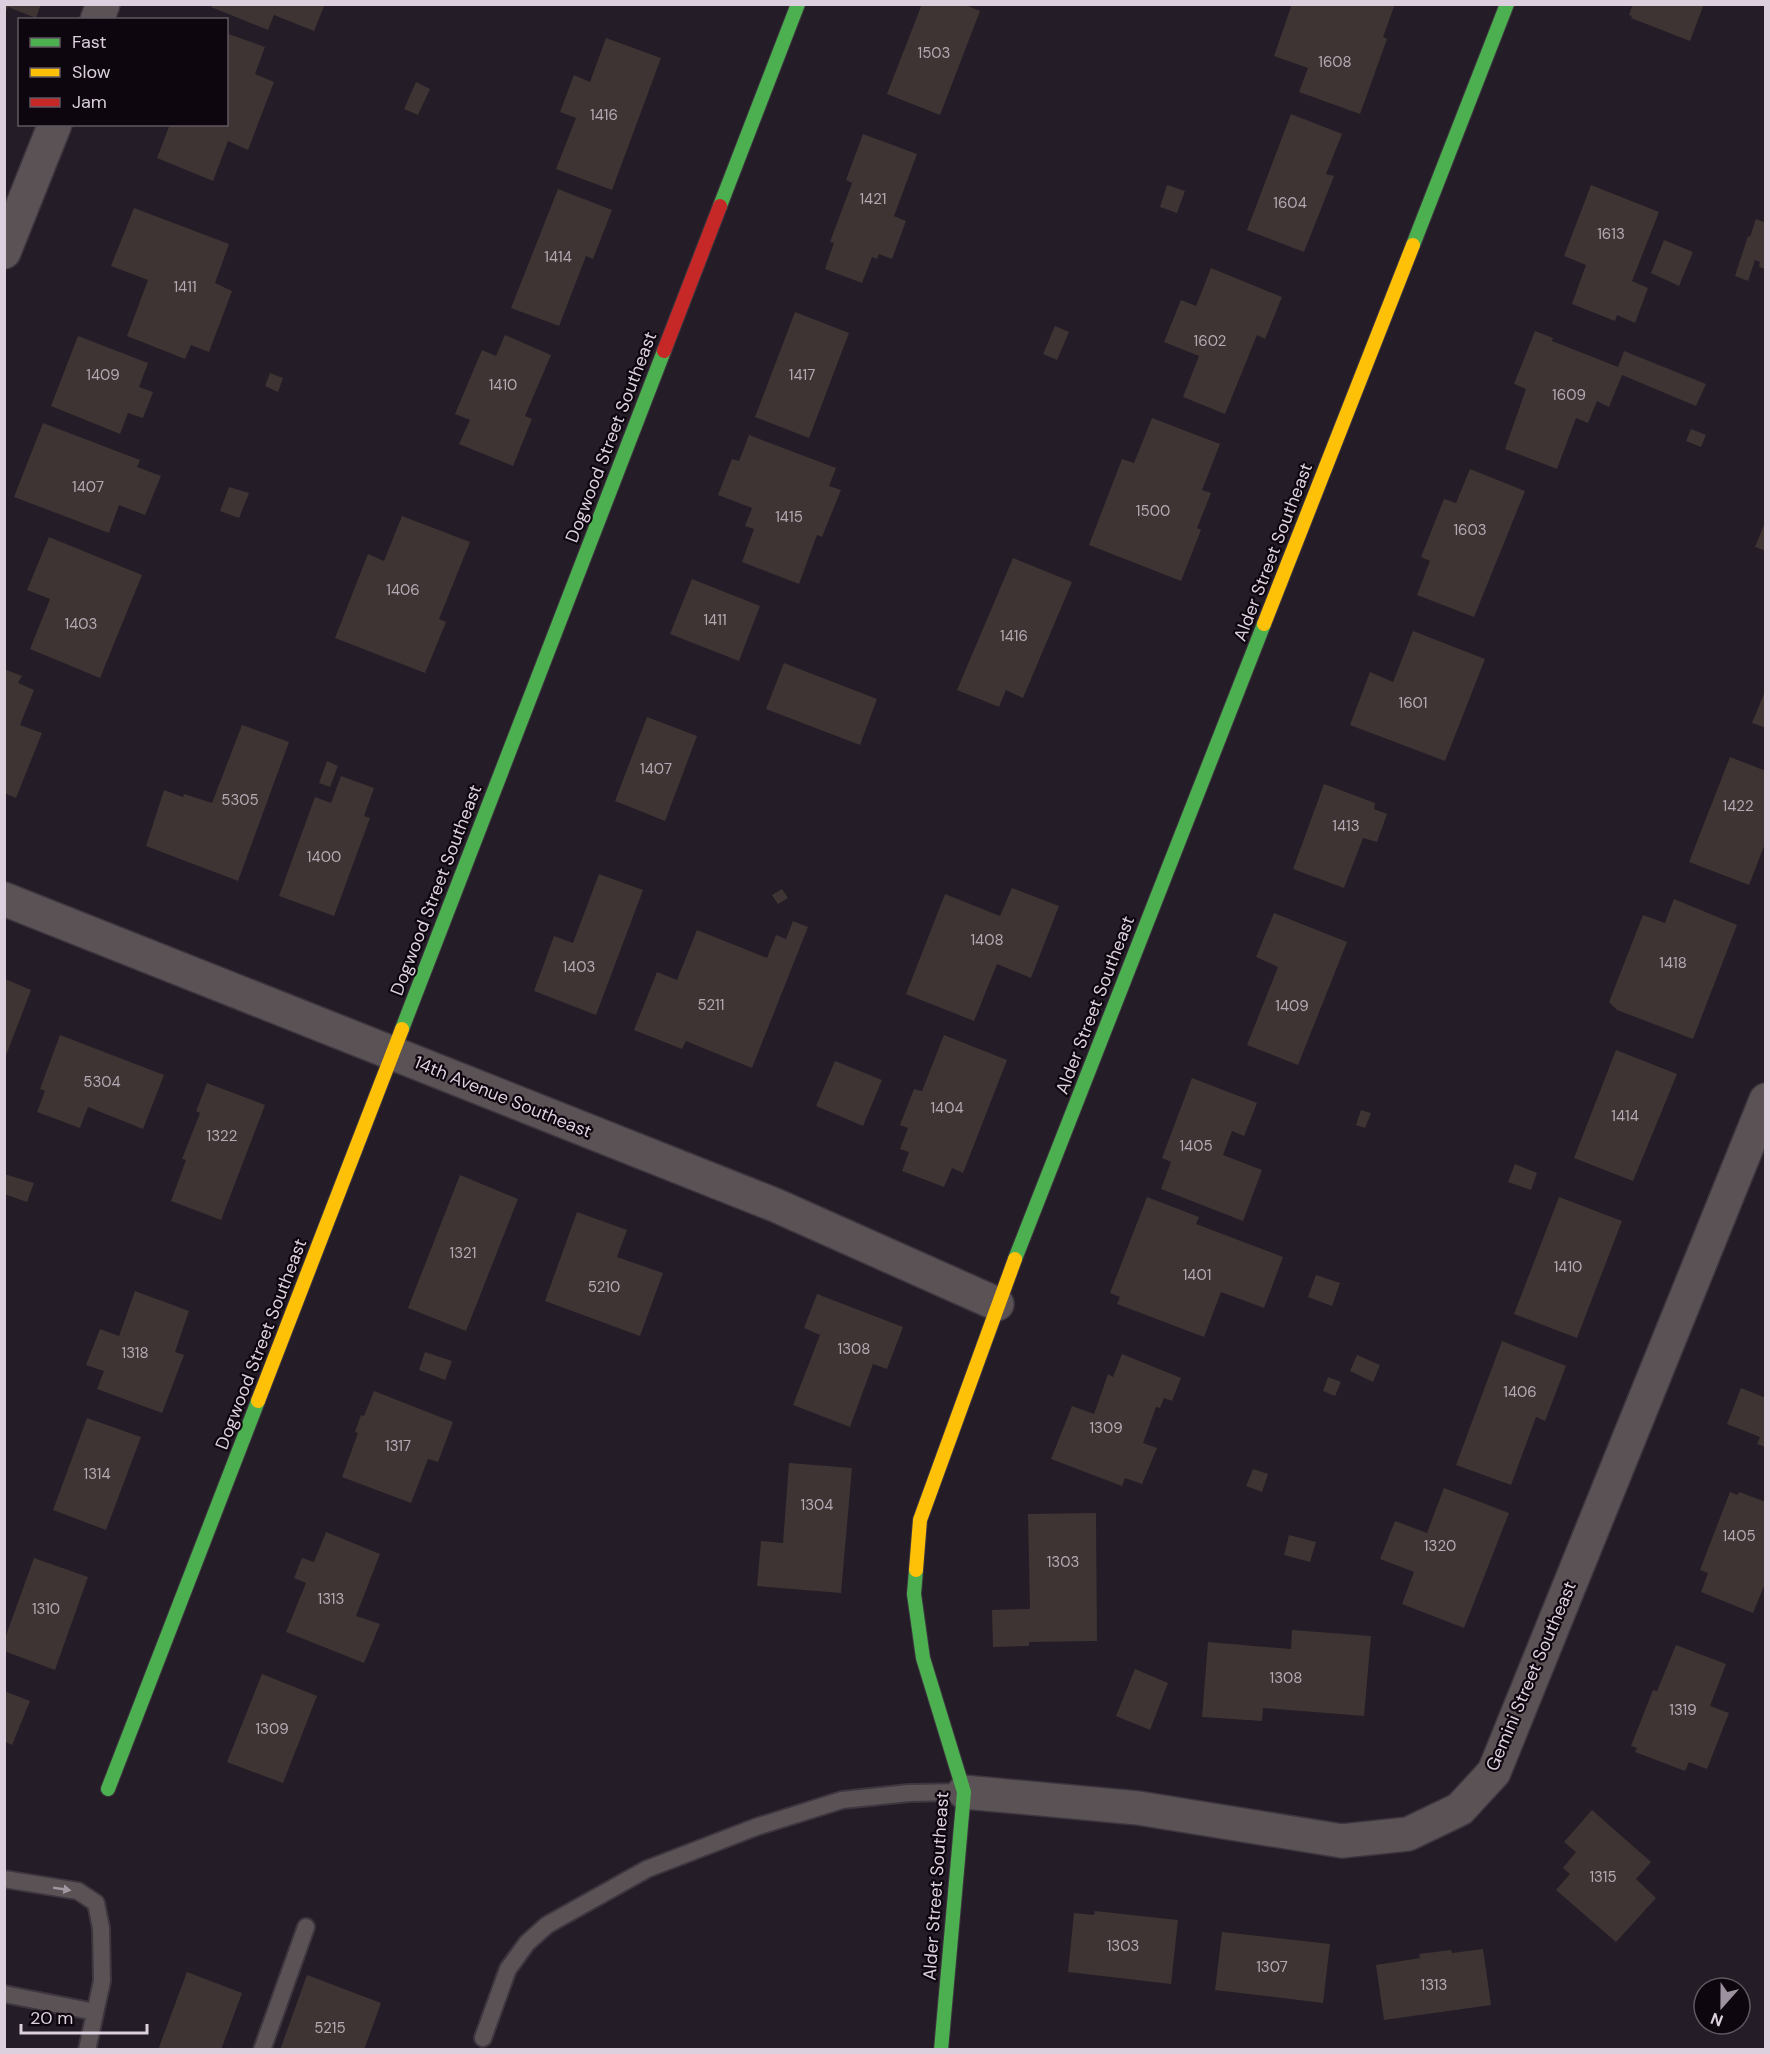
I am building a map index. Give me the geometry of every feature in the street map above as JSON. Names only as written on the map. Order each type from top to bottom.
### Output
[{"type":"street","name":"Dogwood Street Southeast","points":[[108,1789],[798,4]]},
{"type":"street","name":"Alder Street Southeast","points":[[941,2049],[964,1792],[923,1658],[914,1594],[920,1520],[997,1304],[1507,4]]},
{"type":"street","points":[[4,252],[54,126]]},
{"type":"street","name":"14th Avenue Southeast","points":[[4,899],[775,1204],[997,1304]]},
{"type":"street","name":"Gemini Street Southeast","points":[[964,1792],[1138,1808],[1342,1841],[1408,1834],[1460,1809],[1494,1772],[1766,1100]]},
{"type":"lane","points":[[483,2038],[508,1969],[527,1944],[547,1925],[646,1869],[756,1827],[842,1800],[909,1792],[964,1792]]},
{"type":"lane","points":[[4,1879],[78,1891],[96,1903],[101,1928],[102,1981],[87,2049]]},
{"type":"lane","points":[[262,2049],[306,1927]]},
{"type":"lane","points":[[4,1994],[95,2012]]},
{"type":"building","points":[[4,4],[41,4],[36,18],[8,7],[4,16]]},
{"type":"building","points":[[212,4],[325,4],[314,31],[274,15],[268,30],[211,7]]},
{"type":"building","points":[[922,4],[963,4],[980,11],[940,115],[887,94]]},
{"type":"building","points":[[1292,4],[1395,4],[1383,37],[1387,39],[1360,114],[1299,92],[1308,68],[1274,56]]},
{"type":"building","points":[[1633,4],[1704,4],[1690,41],[1631,18],[1632,16],[1629,15]]},
{"type":"building","points":[[228,34],[265,47],[255,74],[274,82],[248,150],[228,141],[213,181],[157,158],[169,126],[228,126]]},
{"type":"building","points":[[606,38],[661,58],[612,190],[556,169],[576,118],[560,112],[574,75],[590,82]]},
{"type":"building","points":[[416,82],[430,89],[418,115],[404,109]]},
{"type":"building","points":[[1291,114],[1342,134],[1326,174],[1334,176],[1304,252],[1247,230]]},
{"type":"building","points":[[863,134],[917,154],[894,216],[906,221],[892,259],[879,254],[877,259],[872,257],[862,283],[825,269],[834,243],[830,242],[852,183],[846,180]]},
{"type":"building","points":[[1167,185],[1185,191],[1177,213],[1160,207]]},
{"type":"building","points":[[1591,185],[1659,212],[1632,281],[1648,288],[1635,323],[1617,315],[1615,321],[1572,304],[1586,265],[1564,256]]},
{"type":"building","points":[[558,189],[612,210],[593,259],[586,256],[559,326],[511,308]]},
{"type":"building","points":[[134,208],[229,244],[215,283],[232,291],[209,352],[191,345],[185,359],[127,336],[148,280],[111,266]]},
{"type":"building","points":[[1756,219],[1766,223],[1764,243],[1766,243],[1766,269],[1759,267],[1760,262],[1755,260],[1748,281],[1735,276]]},
{"type":"building","points":[[1664,240],[1693,252],[1679,286],[1651,273]]},
{"type":"building","points":[[1211,268],[1282,297],[1265,339],[1257,335],[1225,414],[1183,397],[1199,356],[1164,342],[1181,300],[1196,306]]},
{"type":"building","points":[[795,312],[849,333],[809,438],[755,417]]},
{"type":"building","points":[[1055,326],[1069,332],[1057,360],[1043,354]]},
{"type":"building","points":[[1535,331],[1553,338],[1552,341],[1618,367],[1624,351],[1706,384],[1696,406],[1622,375],[1609,407],[1597,401],[1588,423],[1576,418],[1557,469],[1505,449],[1526,389],[1514,384]]},
{"type":"building","points":[[505,335],[551,355],[525,416],[532,419],[513,466],[459,444],[470,420],[455,414],[482,350],[496,356]]},
{"type":"building","points":[[78,336],[148,363],[139,387],[153,392],[143,418],[128,413],[120,434],[51,406]]},
{"type":"building","points":[[270,373],[283,378],[278,392],[265,386]]},
{"type":"building","points":[[1152,418],[1220,444],[1202,490],[1211,493],[1197,528],[1201,530],[1181,581],[1089,545],[1122,459],[1134,463]]},
{"type":"building","points":[[43,423],[140,460],[137,467],[161,476],[145,515],[119,505],[109,533],[14,497]]},
{"type":"building","points":[[1691,429],[1706,435],[1701,447],[1686,441]]},
{"type":"building","points":[[749,435],[836,468],[829,486],[841,490],[822,537],[817,535],[799,584],[742,562],[754,529],[745,526],[752,508],[718,495],[732,459],[739,461]]},
{"type":"building","points":[[1470,469],[1525,491],[1474,617],[1417,595],[1430,561],[1421,557],[1444,499],[1456,503]]},
{"type":"building","points":[[229,487],[249,493],[239,518],[220,511]]},
{"type":"building","points":[[402,516],[470,542],[439,619],[446,622],[425,673],[335,638],[368,554],[384,561]]},
{"type":"building","points":[[1766,520],[1766,551],[1755,547]]},
{"type":"building","points":[[49,537],[142,575],[100,678],[30,649],[50,599],[27,590]]},
{"type":"building","points":[[1013,558],[1072,582],[1023,698],[1006,690],[999,707],[957,690]]},
{"type":"building","points":[[692,579],[760,606],[739,661],[670,634]]},
{"type":"building","points":[[1413,631],[1485,659],[1445,761],[1350,725],[1370,672],[1393,682]]},
{"type":"building","points":[[784,663],[877,699],[860,745],[766,709]]},
{"type":"building","points":[[4,669],[22,676],[18,683],[34,690],[20,725],[42,733],[16,798],[4,793]]},
{"type":"building","points":[[1766,689],[1766,728],[1752,723]]},
{"type":"building","points":[[647,717],[697,736],[665,821],[615,801]]},
{"type":"building","points":[[242,725],[289,742],[238,881],[146,846],[164,790],[212,803]]},
{"type":"building","points":[[1730,757],[1766,771],[1766,841],[1749,885],[1689,862]]},
{"type":"building","points":[[327,761],[338,766],[330,787],[319,783]]},
{"type":"building","points":[[341,776],[374,788],[364,816],[370,818],[334,916],[279,896],[315,797],[331,803]]},
{"type":"building","points":[[1324,784],[1375,803],[1374,809],[1387,814],[1377,842],[1363,838],[1344,888],[1293,869]]},
{"type":"building","points":[[599,874],[643,890],[596,1015],[534,991],[554,936],[573,943]]},
{"type":"building","points":[[1012,888],[1059,906],[1031,978],[997,964],[974,1021],[906,994],[945,894],[1000,916]]},
{"type":"building","points":[[782,889],[788,898],[778,904],[772,895]]},
{"type":"building","points":[[1674,899],[1737,925],[1693,1039],[1617,1010],[1609,1002],[1643,915],[1665,923]]},
{"type":"building","points":[[1274,913],[1347,942],[1298,1065],[1247,1045],[1278,967],[1256,957]]},
{"type":"building","points":[[793,921],[808,927],[752,1068],[686,1041],[682,1049],[634,1030],[657,972],[677,980],[697,930],[767,958],[776,935],[786,939]]},
{"type":"building","points":[[5,979],[31,990],[5,1058]]},
{"type":"building","points":[[60,1035],[164,1075],[143,1129],[88,1107],[80,1128],[37,1112],[45,1091],[40,1089]]},
{"type":"building","points":[[944,1035],[1007,1060],[963,1173],[952,1168],[944,1187],[902,1171],[909,1152],[900,1149],[908,1128],[900,1125],[914,1089],[922,1091]]},
{"type":"building","points":[[1616,1050],[1677,1074],[1633,1181],[1574,1158]]},
{"type":"building","points":[[835,1061],[882,1080],[863,1126],[816,1106]]},
{"type":"building","points":[[1192,1078],[1257,1103],[1244,1136],[1232,1131],[1223,1155],[1262,1170],[1243,1221],[1161,1189],[1171,1162],[1162,1158]]},
{"type":"building","points":[[207,1083],[265,1105],[221,1220],[171,1201],[186,1160],[182,1159],[200,1113],[196,1111]]},
{"type":"building","points":[[1361,1110],[1371,1113],[1365,1128],[1356,1125]]},
{"type":"building","points":[[1515,1164],[1537,1173],[1531,1190],[1508,1182]]},
{"type":"building","points":[[4,1174],[34,1183],[27,1202],[4,1194]]},
{"type":"building","points":[[460,1175],[518,1199],[466,1331],[408,1308]]},
{"type":"building","points":[[1147,1197],[1199,1217],[1196,1224],[1283,1257],[1264,1308],[1221,1292],[1204,1337],[1117,1304],[1120,1297],[1110,1293]]},
{"type":"building","points":[[1559,1197],[1622,1221],[1577,1338],[1514,1314]]},
{"type":"building","points":[[577,1212],[627,1230],[617,1257],[663,1273],[640,1336],[545,1301]]},
{"type":"building","points":[[1316,1275],[1340,1283],[1332,1306],[1308,1297]]},
{"type":"building","points":[[135,1291],[189,1311],[175,1352],[184,1355],[162,1413],[97,1389],[104,1371],[86,1365],[100,1329],[119,1336]]},
{"type":"building","points":[[817,1294],[903,1327],[887,1369],[873,1364],[850,1427],[793,1405],[820,1335],[804,1328]]},
{"type":"building","points":[[1502,1341],[1566,1366],[1545,1421],[1536,1417],[1511,1485],[1456,1465]]},
{"type":"building","points":[[425,1352],[452,1361],[445,1380],[419,1370]]},
{"type":"building","points":[[1122,1354],[1181,1378],[1172,1401],[1164,1398],[1160,1408],[1156,1407],[1143,1443],[1157,1448],[1142,1484],[1125,1478],[1122,1486],[1051,1459],[1072,1406],[1094,1414],[1108,1374],[1113,1377]]},
{"type":"building","points":[[1357,1355],[1380,1365],[1373,1382],[1350,1371]]},
{"type":"building","points":[[1328,1377],[1341,1382],[1335,1396],[1323,1391]]},
{"type":"building","points":[[1741,1388],[1766,1398],[1766,1447],[1757,1444],[1760,1437],[1727,1424]]},
{"type":"building","points":[[374,1391],[453,1422],[438,1462],[428,1459],[411,1503],[342,1477],[358,1433],[355,1432],[361,1415],[364,1416]]},
{"type":"building","points":[[87,1418],[141,1437],[106,1530],[53,1510]]},
{"type":"building","points":[[789,1463],[852,1468],[841,1593],[757,1586],[761,1541],[783,1543]]},
{"type":"building","points":[[1253,1469],[1268,1474],[1262,1492],[1246,1486]]},
{"type":"building","points":[[1444,1488],[1509,1513],[1464,1628],[1402,1604],[1414,1572],[1380,1559],[1395,1521],[1427,1533]]},
{"type":"building","points":[[1730,1492],[1738,1495],[1739,1492],[1766,1502],[1766,1581],[1753,1613],[1701,1592],[1708,1573],[1700,1570]]},
{"type":"building","points":[[1096,1513],[1097,1641],[1029,1642],[1029,1646],[993,1647],[992,1610],[1030,1609],[1028,1514]]},
{"type":"building","points":[[326,1532],[380,1554],[356,1616],[380,1624],[364,1663],[286,1632],[306,1583],[294,1578],[302,1558],[314,1562]]},
{"type":"building","points":[[1289,1535],[1316,1542],[1310,1562],[1284,1555]]},
{"type":"building","points":[[34,1558],[88,1577],[55,1670],[4,1651],[4,1641]]},
{"type":"building","points":[[1292,1630],[1371,1636],[1364,1716],[1263,1708],[1262,1721],[1202,1717],[1208,1642],[1291,1649]]},
{"type":"building","points":[[1676,1645],[1726,1664],[1710,1706],[1729,1713],[1707,1769],[1689,1762],[1685,1771],[1635,1752],[1637,1748],[1631,1746],[1653,1690],[1657,1691]]},
{"type":"building","points":[[1135,1669],[1168,1683],[1150,1730],[1116,1716]]},
{"type":"building","points":[[262,1674],[317,1696],[283,1783],[227,1762]]},
{"type":"building","points":[[4,1691],[30,1701],[12,1745],[4,1741]]},
{"type":"building","points":[[1592,1810],[1651,1862],[1636,1879],[1656,1898],[1616,1942],[1556,1890],[1570,1874],[1563,1868],[1576,1852],[1564,1842]]},
{"type":"building","points":[[1095,1911],[1178,1920],[1171,1984],[1068,1972],[1074,1913],[1094,1915]]},
{"type":"building","points":[[1222,1932],[1330,1944],[1323,2003],[1215,1990]]},
{"type":"building","points":[[1483,1949],[1491,2005],[1384,2020],[1376,1965],[1420,1958],[1419,1954]]},
{"type":"building","points":[[187,1972],[242,1993],[221,2050],[158,2050]]},
{"type":"building","points":[[307,1975],[381,2003],[364,2050],[280,2050]]},
{"type":"traffic: fast","points":[[720,206],[798,4]]},
{"type":"traffic: fast","points":[[1413,245],[1507,4]]},
{"type":"traffic: fast","points":[[402,1029],[664,351]]},
{"type":"traffic: fast","points":[[1015,1259],[1264,624]]},
{"type":"traffic: fast","points":[[108,1789],[258,1401]]},
{"type":"traffic: fast","points":[[916,1570],[914,1594],[923,1658],[964,1792],[941,2050]]},
{"type":"traffic: slow","points":[[1264,624],[1413,245]]},
{"type":"traffic: slow","points":[[258,1401],[402,1029]]},
{"type":"traffic: slow","points":[[916,1570],[920,1520],[1015,1259]]},
{"type":"traffic: jam","points":[[664,351],[720,206]]}]
